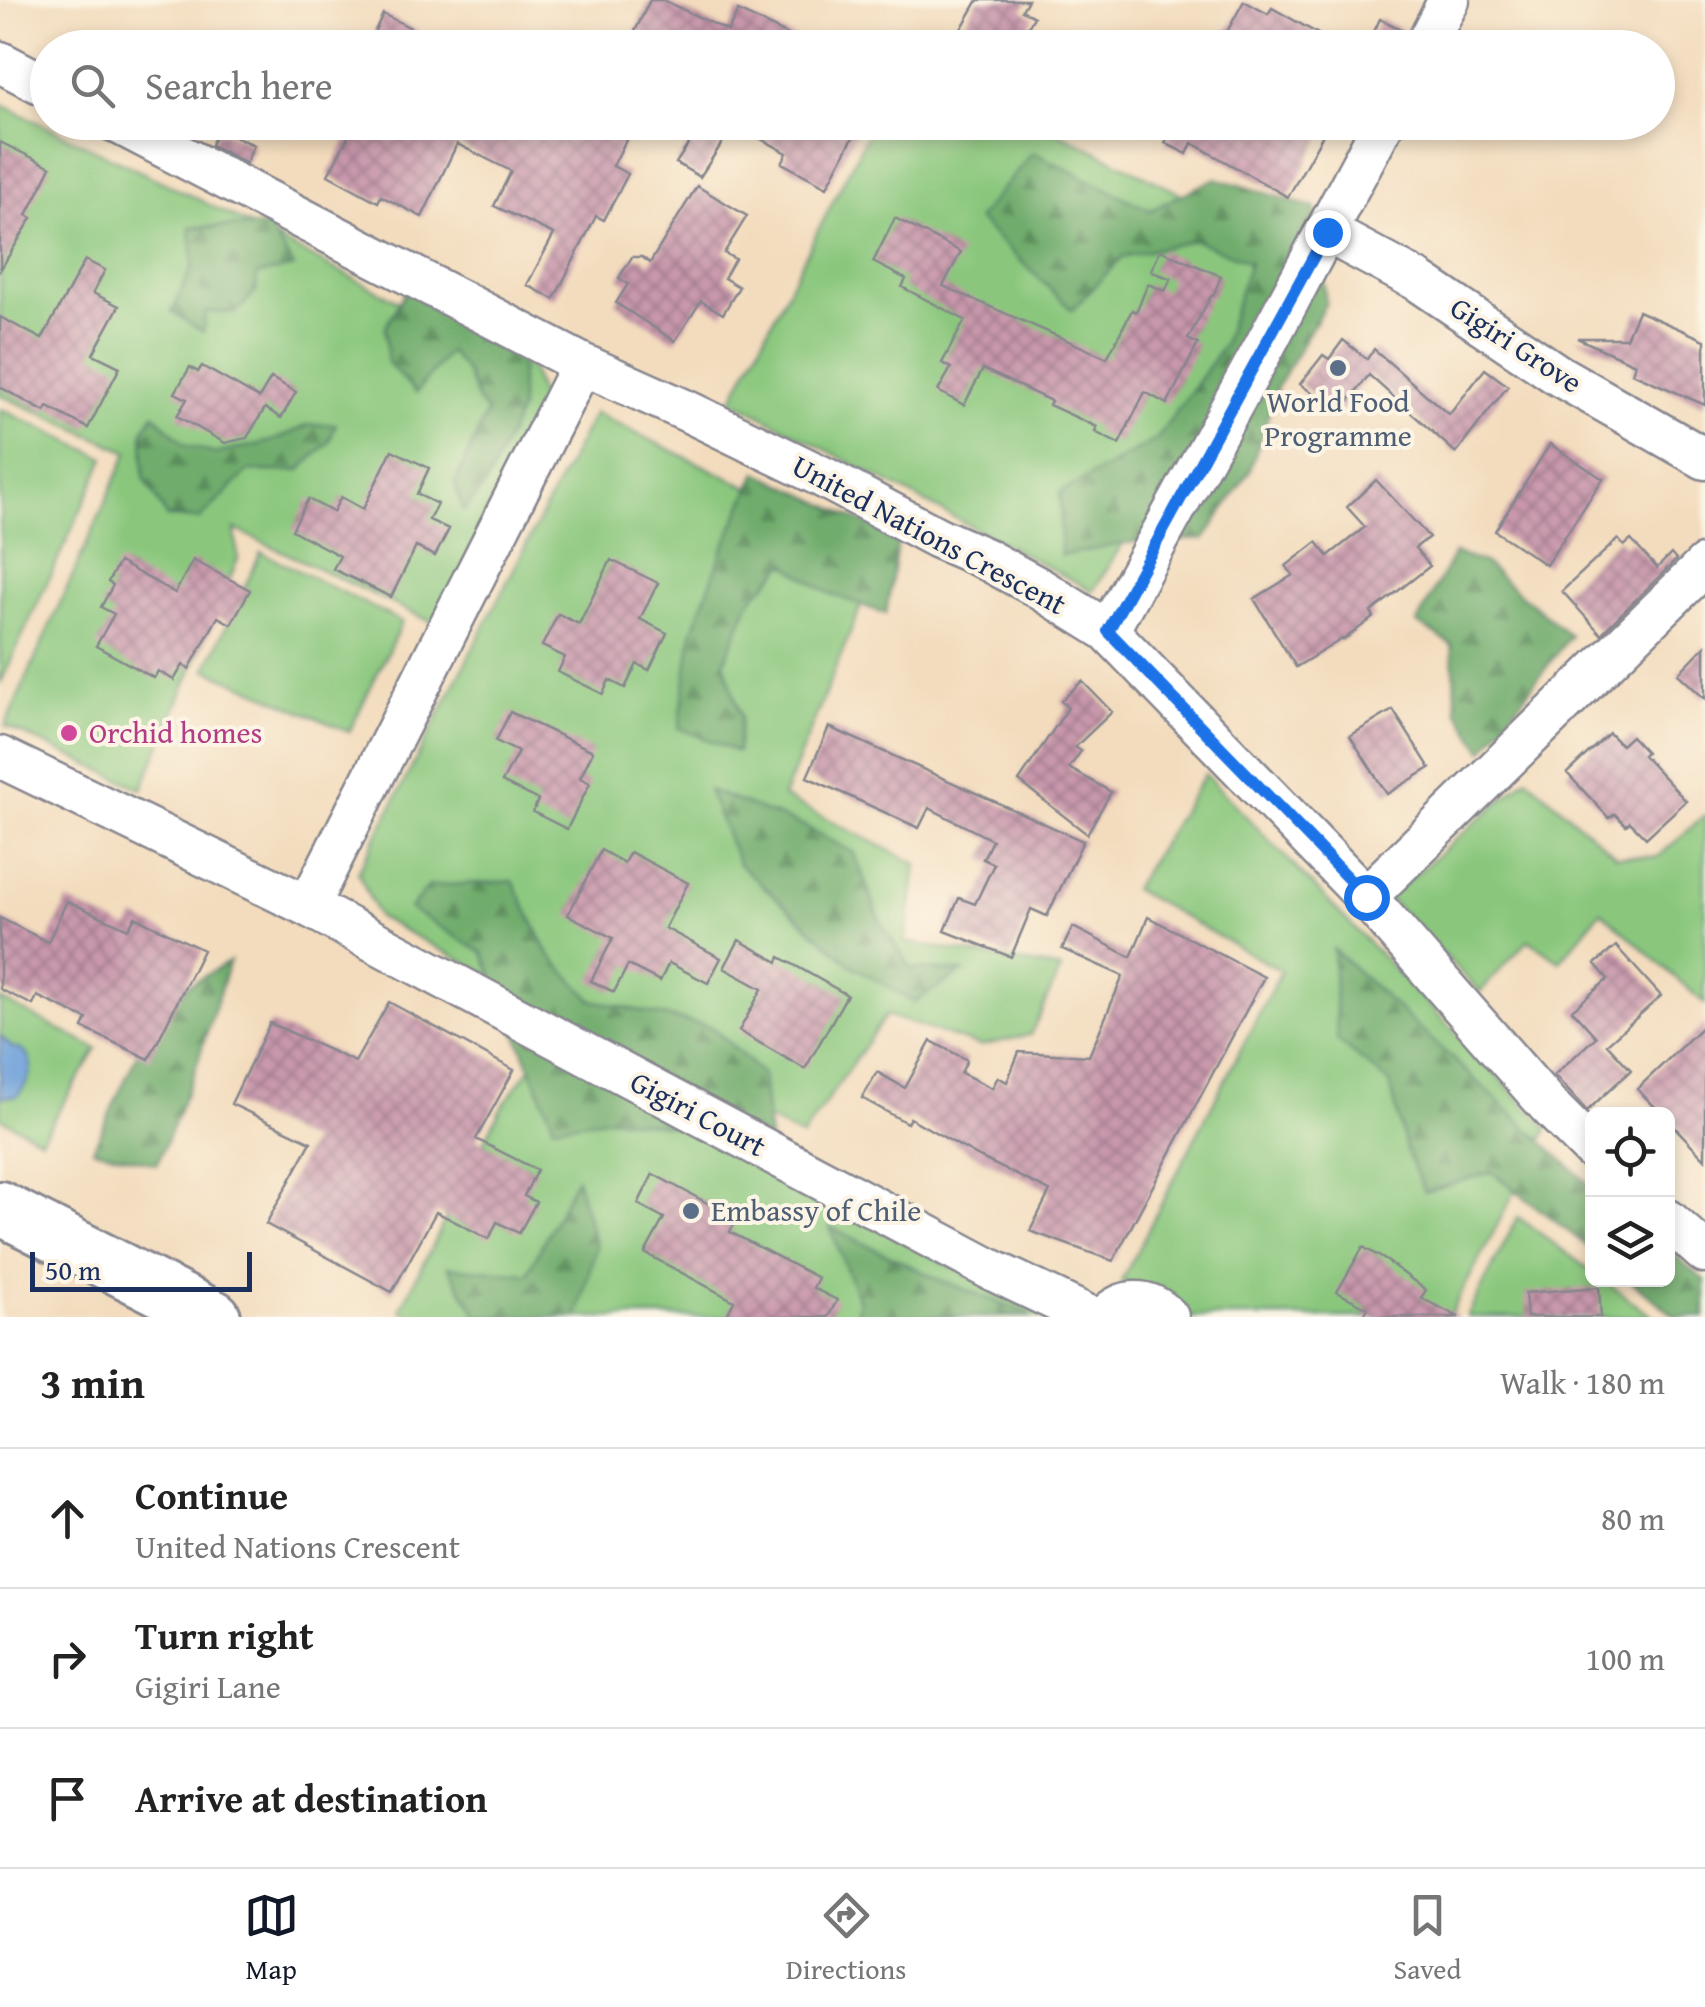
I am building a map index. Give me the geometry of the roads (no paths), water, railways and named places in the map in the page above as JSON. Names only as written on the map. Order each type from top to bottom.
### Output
[{"type":"main road","points":[[0,1208],[214,1317]]},
{"type":"street","points":[[1433,30],[1449,0]]},
{"type":"street","points":[[0,62],[30,78]]},
{"type":"street","name":"United Nations Crescent","points":[[151,140],[582,364],[823,477],[1039,588],[1108,631],[1366,897],[1548,1105],[1585,1141]]},
{"type":"street","points":[[1108,631],[1375,140]]},
{"type":"street","name":"Gigiri Grove","points":[[1327,232],[1417,280],[1558,375],[1705,460]]},
{"type":"street","points":[[308,906],[582,364]]},
{"type":"street","points":[[1366,897],[1705,565]]},
{"type":"street","name":"Gigiri Court","points":[[0,757],[308,906],[990,1269],[1091,1317]]},
{"type":"street","points":[[1675,1226],[1705,1253]]},
{"type":"street","points":[[1105,1317],[1128,1302],[1144,1302],[1160,1308],[1168,1317]]},
{"type":"water","points":[[0,1036],[30,1060],[28,1080],[17,1096],[0,1097]]},
{"type":"place","name":"World Food Programme","points":[[1338,368]]},
{"type":"place","name":"Orchid homes","points":[[69,733]]},
{"type":"place","name":"Embassy of Chile","points":[[691,1211]]}]
